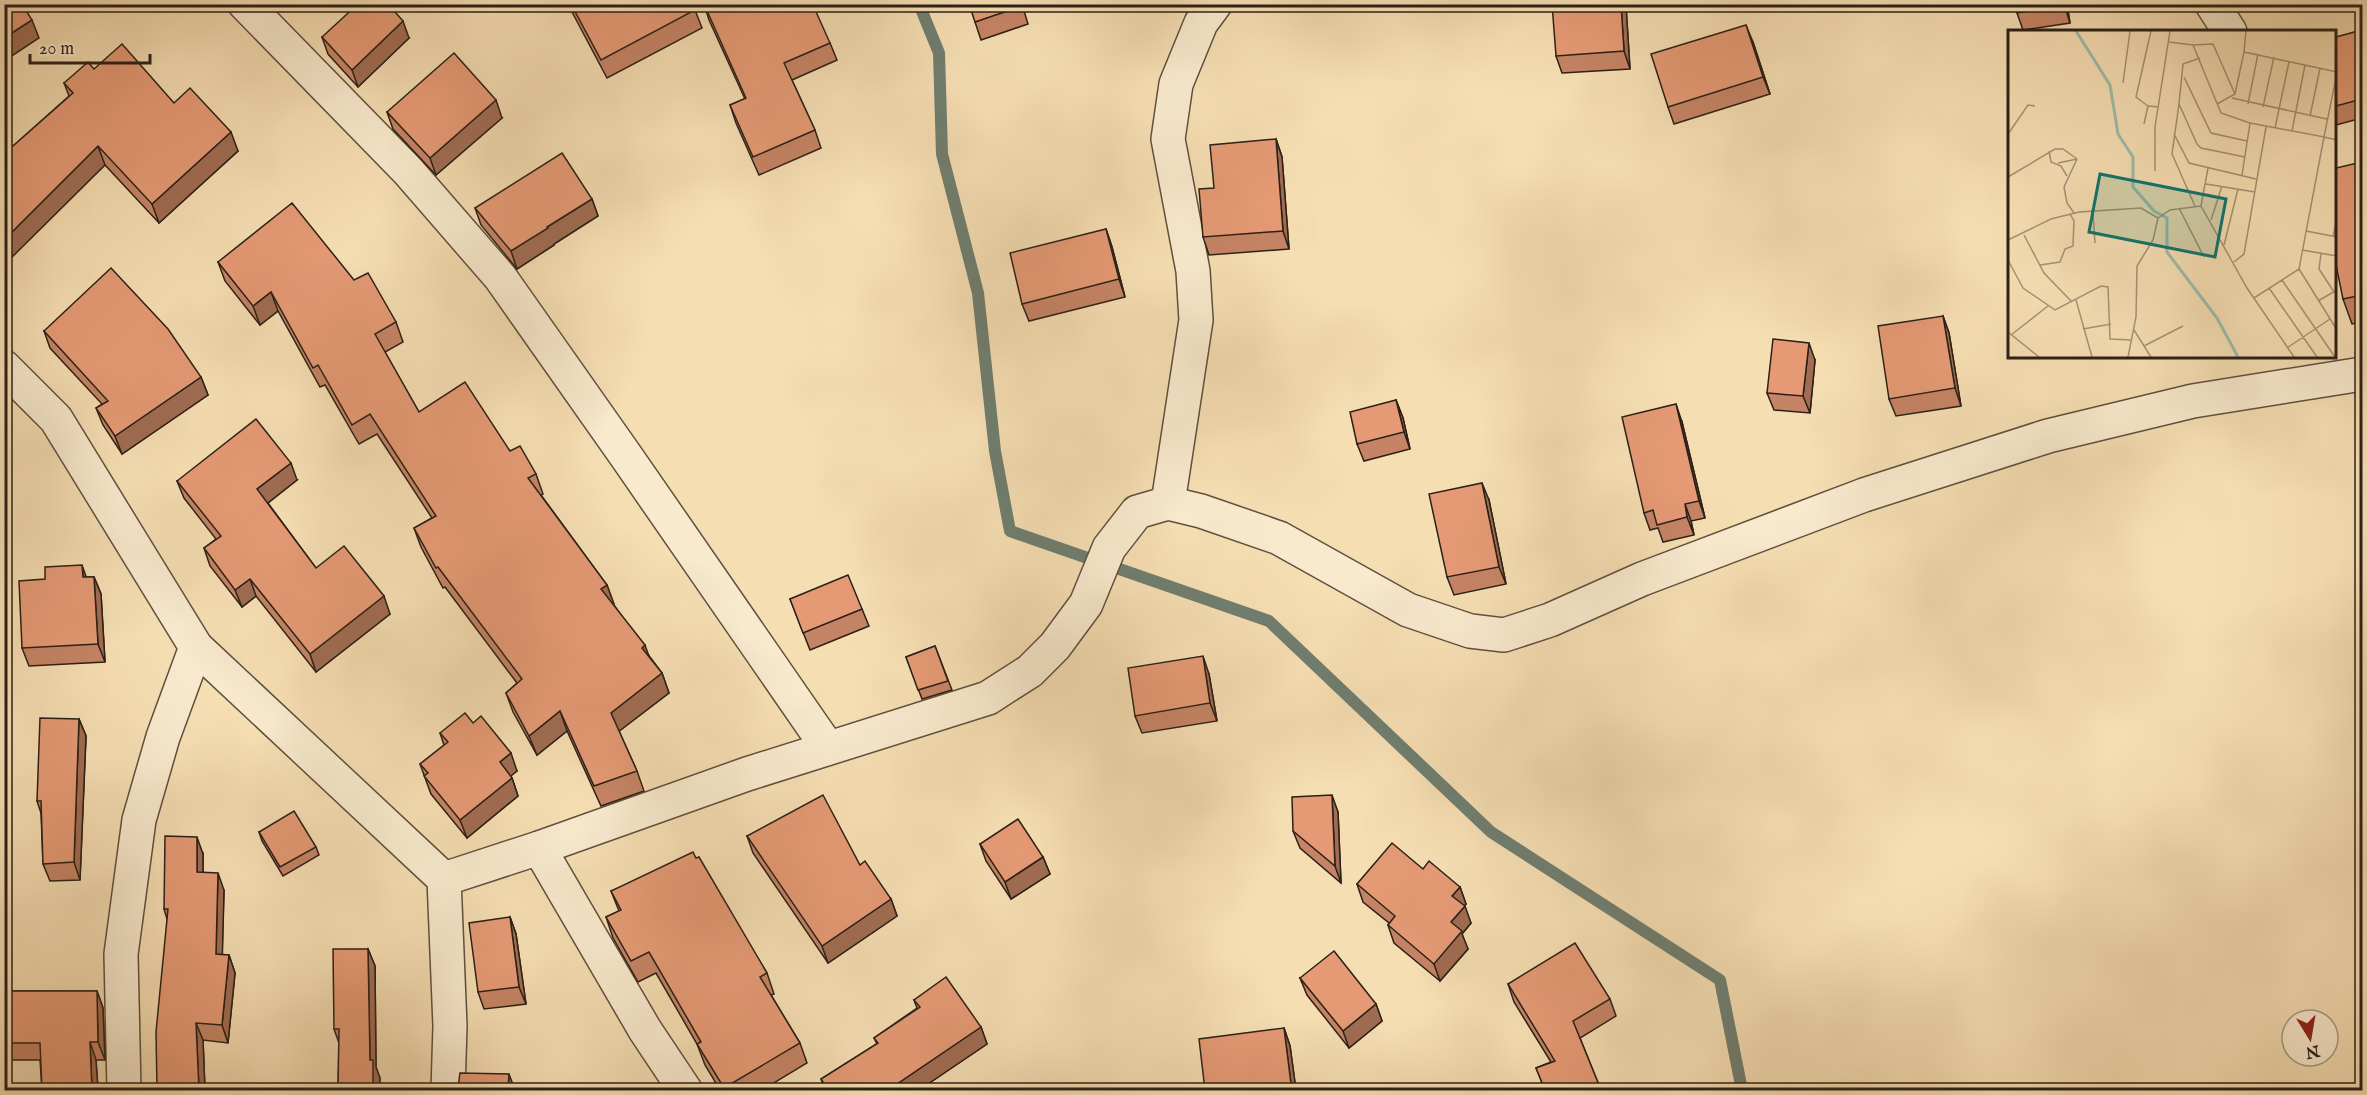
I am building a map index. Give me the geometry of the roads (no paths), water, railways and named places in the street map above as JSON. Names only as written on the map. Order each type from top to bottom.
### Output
[{"type":"street","points":[[245,4],[408,171],[500,277],[828,748]]},
{"type":"street","points":[[1168,503],[1196,320],[1192,271],[1168,139],[1176,84],[1201,24],[1215,4]]},
{"type":"street","points":[[2212,4],[2229,30]]},
{"type":"street","points":[[4,367],[56,419],[196,647],[444,879],[450,1026],[448,1090]]},
{"type":"street","points":[[444,879],[539,848],[747,774],[988,698],[1030,671],[1055,646],[1086,604],[1109,548],[1137,512],[1168,503],[1201,511],[1279,538],[1408,610],[1470,631],[1504,635],[1550,620],[1642,579],[1864,495],[2048,436],[2193,401],[2350,368]]},
{"type":"street","points":[[124,1090],[121,954],[139,820],[163,737],[196,647]]},
{"type":"street","points":[[539,848],[645,1030],[685,1090]]},
{"type":"waterway","points":[[919,4],[939,53],[942,154],[978,293],[995,451],[1010,531],[1269,621],[1491,832],[1720,980],[1742,1090]]}]
